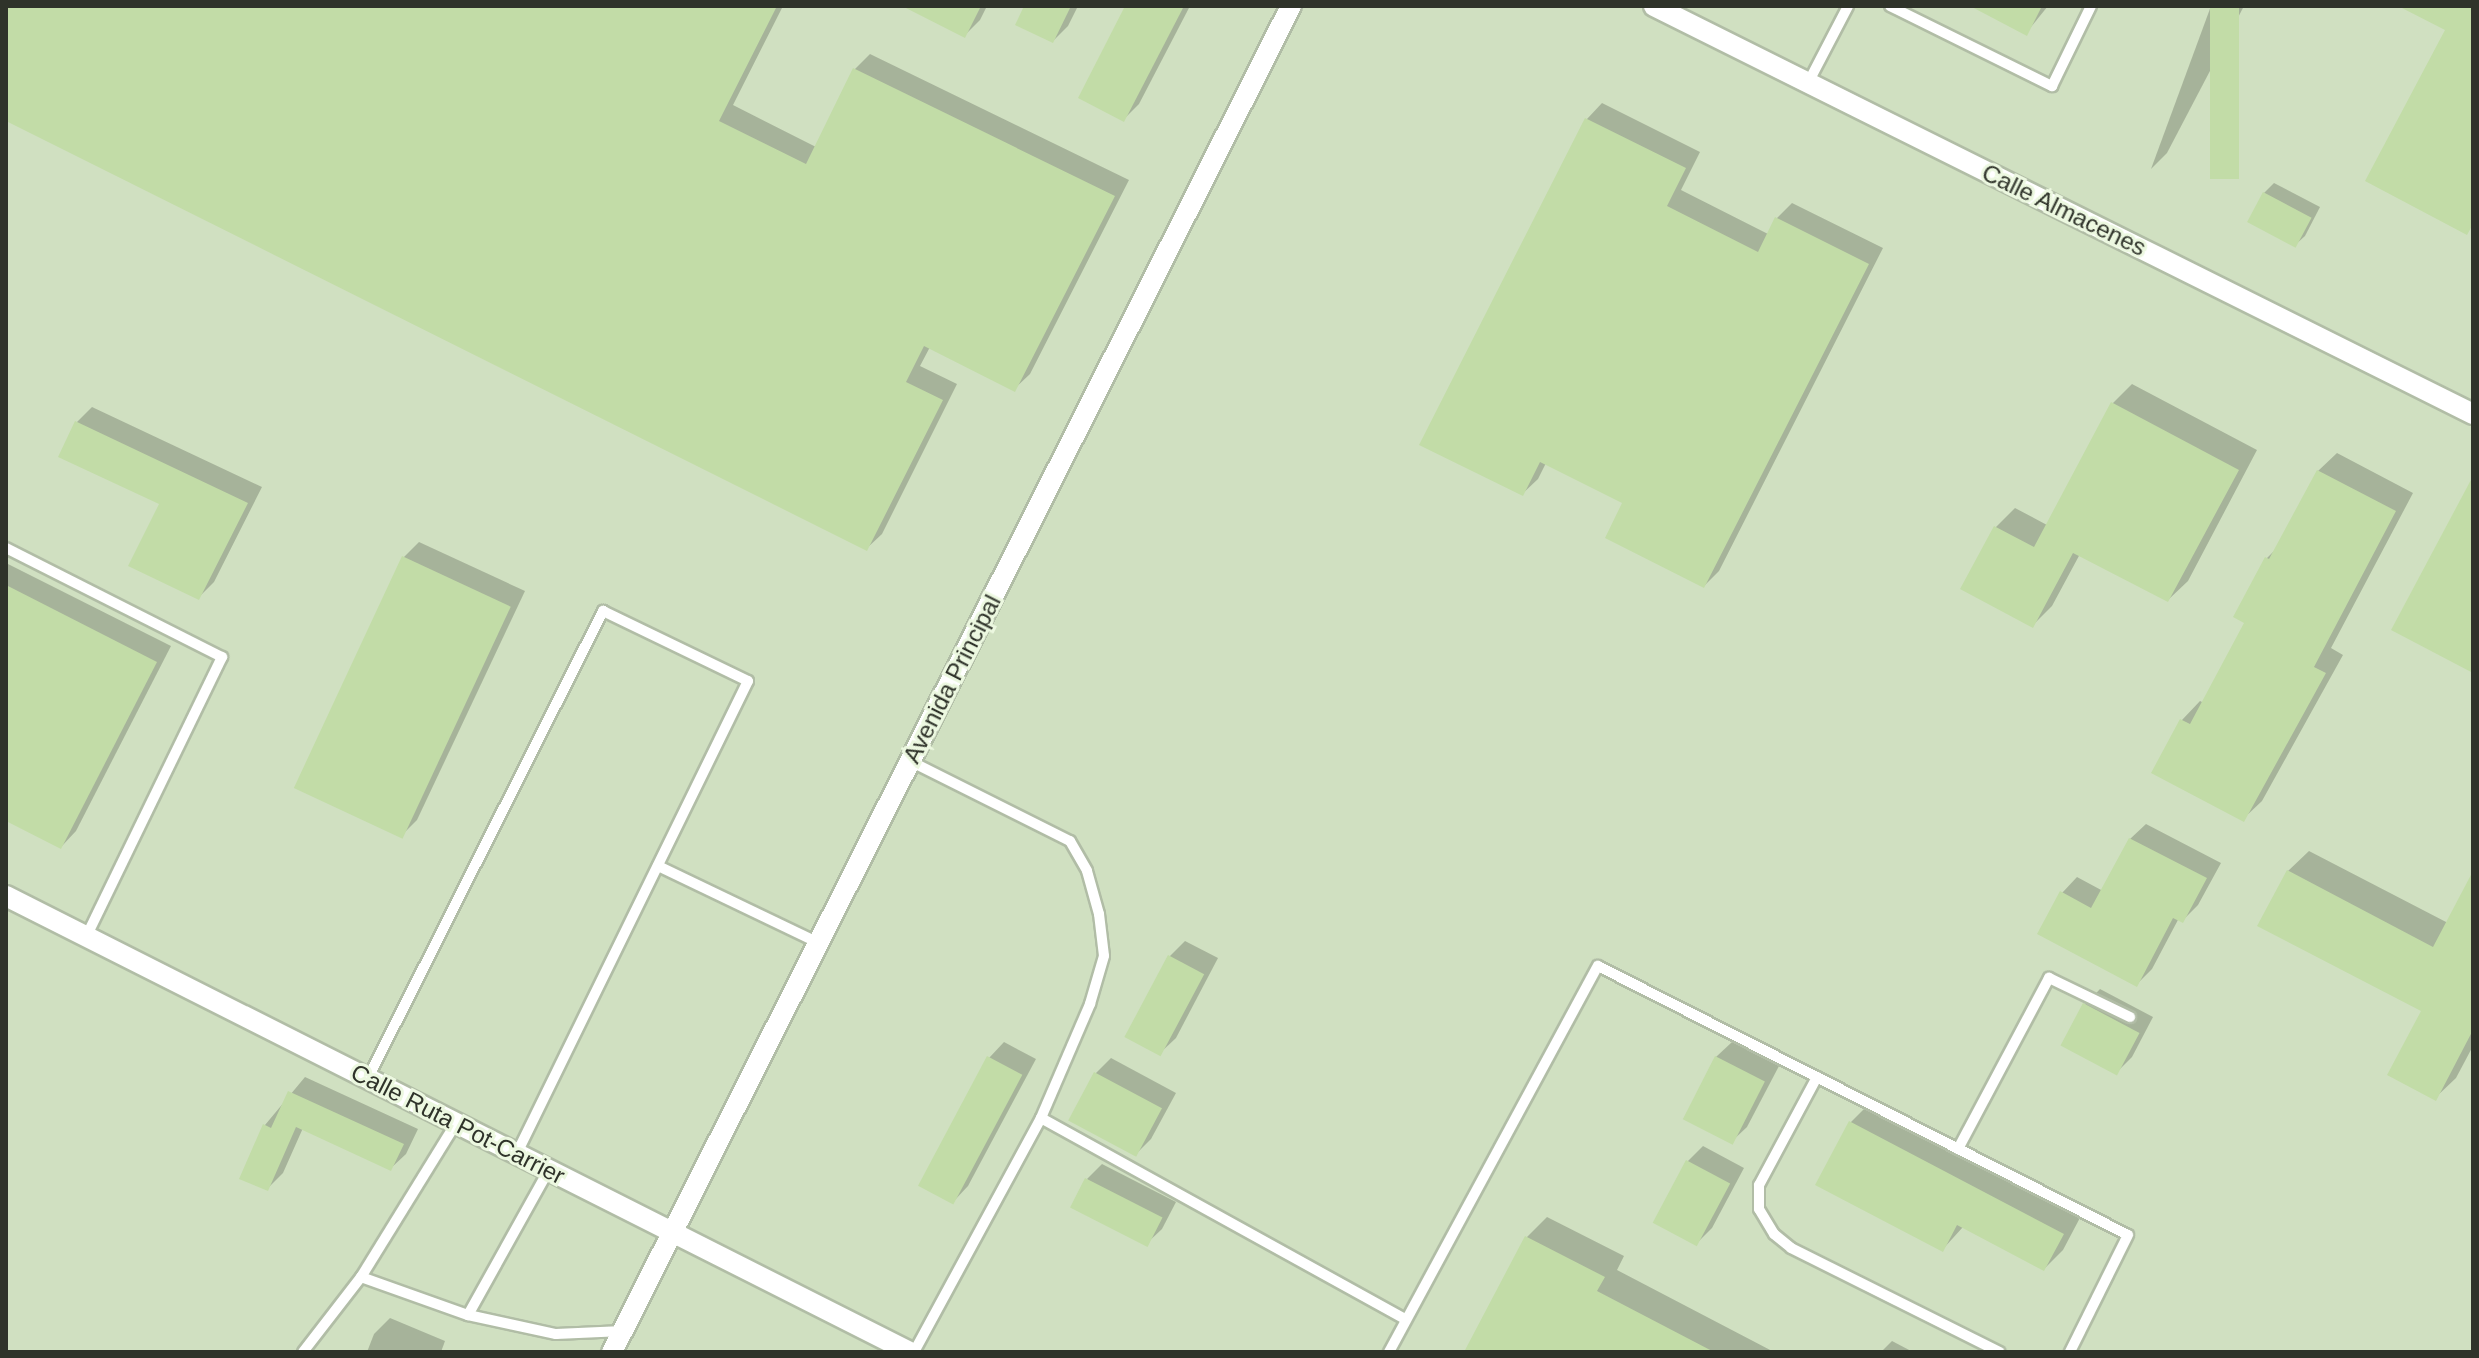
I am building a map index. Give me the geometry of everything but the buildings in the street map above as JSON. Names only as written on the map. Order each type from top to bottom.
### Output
[{"type":"street","name":"Avenida Principal","points":[[612,1352],[1291,6]]},
{"type":"street","name":"Calle Almacenes","points":[[1654,6],[2473,414]]},
{"type":"street","name":"Calle Ruta Pot-Carrier","points":[[6,896],[912,1352]]},
{"type":"lane","points":[[1808,83],[1848,6]]},
{"type":"lane","points":[[1890,6],[2052,86],[2091,6]]},
{"type":"lane","points":[[6,548],[222,657],[87,935]]},
{"type":"lane","points":[[368,1078],[603,611],[748,681],[517,1153]]},
{"type":"lane","points":[[910,761],[1070,841],[1087,871],[1099,914],[1104,956],[1090,1004],[1041,1118],[912,1352]]},
{"type":"lane","points":[[658,866],[819,943]]},
{"type":"lane","points":[[1389,1352],[1598,966],[2128,1235],[2070,1352]]},
{"type":"lane","points":[[1958,1149],[2049,978],[2130,1017]]},
{"type":"lane","points":[[1817,1077],[1759,1185],[1759,1209],[1774,1234],[1791,1248],[2000,1352]]},
{"type":"lane","points":[[1041,1118],[1405,1319]]},
{"type":"lane","points":[[303,1352],[361,1277],[456,1123]]},
{"type":"lane","points":[[468,1315],[548,1171]]},
{"type":"lane","points":[[361,1277],[468,1315],[556,1334],[623,1331]]},
{"type":"shaded area","points":[[6,6],[2473,6],[2473,1352],[6,1352]]}]
